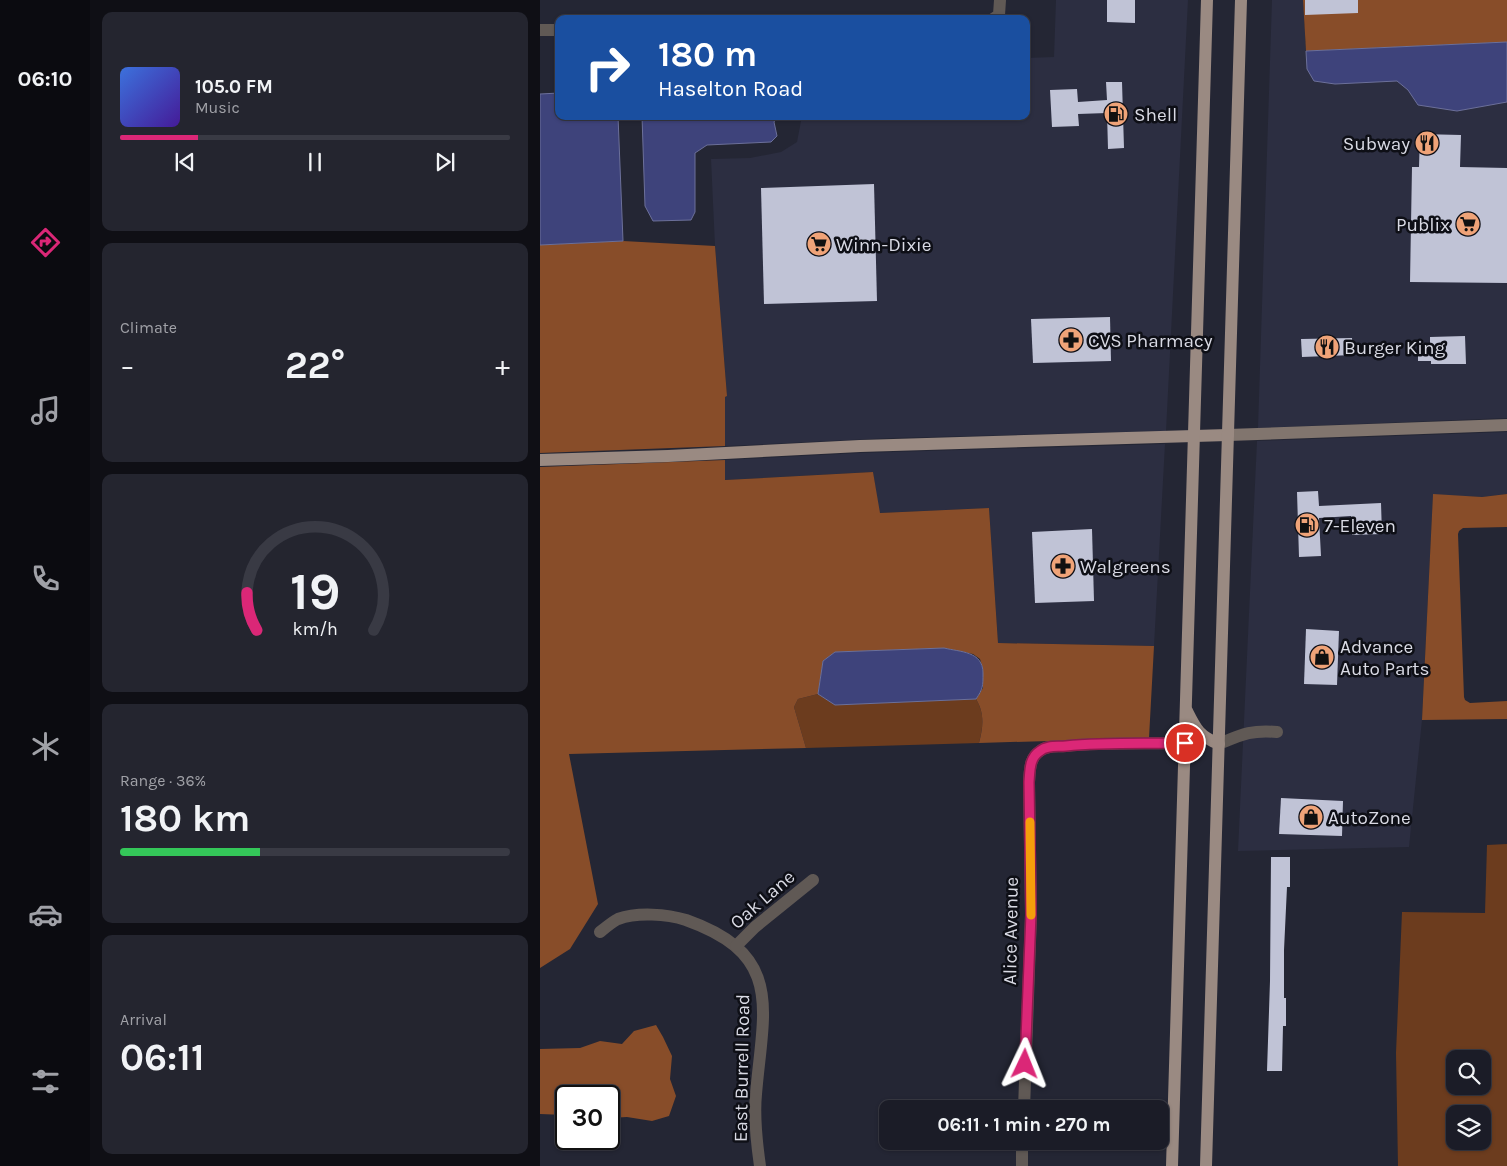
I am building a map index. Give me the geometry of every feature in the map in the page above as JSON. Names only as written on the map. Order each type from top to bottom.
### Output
[{"type":"main road","points":[[1172,1166],[1207,0]]},
{"type":"main road","points":[[1235,0],[1239,58]]},
{"type":"main road","points":[[1206,1166],[1241,0]]},
{"type":"main road","points":[[540,460],[898,445],[1228,436],[1507,425]]},
{"type":"main road","points":[[1186,708],[1197,731],[1219,744]]},
{"type":"street","points":[[996,15],[1000,0]]},
{"type":"street","points":[[540,30],[555,30]]},
{"type":"street","points":[[1219,744],[1245,733],[1258,731],[1277,732]]},
{"type":"street","name":"Alice Avenue","points":[[1024,1100],[1031,914],[1030,764],[1040,750],[1048,747],[1084,744],[1185,743]]},
{"type":"street","name":"Oak Lane","points":[[736,946],[755,927],[813,880]]},
{"type":"street","name":"East Burrell Road","points":[[600,932],[617,920],[625,917],[665,915],[680,918],[720,934],[736,946],[750,961],[762,989],[764,1012],[756,1097],[760,1166]]},
{"type":"street","points":[[1022,1150],[1022,1166]]},
{"type":"shaded area","points":[[1056,0],[1188,0],[1166,431],[892,438],[725,446],[725,397],[727,396],[715,246],[711,159],[750,158],[781,152],[797,142],[801,120],[1030,120],[1030,58],[1054,57]]},
{"type":"shaded area","points":[[1272,0],[1303,0],[1307,69],[1335,84],[1397,81],[1408,90],[1418,105],[1457,111],[1507,102],[1507,418],[1258,428]]},
{"type":"shaded area","points":[[1303,0],[1507,0],[1507,42],[1306,51]]},
{"type":"shaded area","points":[[623,241],[715,246],[727,396],[725,397],[725,446],[540,453],[540,245]]},
{"type":"shaded area","points":[[1507,432],[1507,494],[1482,497],[1433,495],[1422,720],[1409,847],[1238,851],[1257,441]]},
{"type":"shaded area","points":[[1165,444],[1154,646],[998,643],[989,508],[879,513],[873,472],[725,480],[725,460],[860,453]]},
{"type":"shaded area","points":[[725,460],[725,480],[873,472],[880,513],[989,508],[998,643],[1154,646],[1149,738],[979,743],[982,721],[981,710],[976,699],[983,688],[983,669],[980,659],[973,654],[944,648],[835,652],[823,661],[818,694],[798,699],[794,707],[806,748],[569,754],[598,904],[570,949],[540,968],[540,467]]},
{"type":"shaded area","points":[[1433,494],[1482,497],[1507,494],[1507,527],[1463,528],[1458,534],[1464,697],[1470,703],[1507,701],[1507,719],[1422,720]]},
{"type":"shaded area","points":[[818,694],[835,705],[976,699],[981,710],[982,721],[979,743],[806,748],[794,707],[798,699]]},
{"type":"shaded area","points":[[1507,844],[1507,1166],[1398,1166],[1396,1053],[1402,912],[1485,913],[1487,845]]},
{"type":"shaded area","points":[[656,1025],[672,1056],[670,1079],[676,1096],[669,1116],[652,1121],[620,1117],[620,1085],[555,1085],[555,1115],[540,1114],[540,1049],[580,1048],[600,1041],[622,1044],[634,1031]]},
{"type":"water","points":[[1507,42],[1507,102],[1457,111],[1418,105],[1408,90],[1397,81],[1335,84],[1314,81],[1307,69],[1306,51]]},
{"type":"water","points":[[555,93],[555,120],[618,120],[623,241],[540,245],[540,94]]},
{"type":"water","points":[[642,120],[775,120],[777,136],[771,142],[707,145],[695,153],[695,212],[691,220],[653,221],[645,206]]},
{"type":"water","points":[[944,648],[975,656],[979,660],[982,666],[983,681],[976,699],[835,705],[818,694],[823,661],[835,652]]},
{"type":"building","points":[[1107,0],[1135,0],[1135,23],[1107,22]]},
{"type":"building","points":[[1305,0],[1358,0],[1358,13],[1305,15]]},
{"type":"building","points":[[1106,82],[1122,82],[1124,148],[1108,149],[1107,113],[1078,114],[1079,126],[1052,127],[1050,90],[1077,89],[1078,102],[1107,100]]},
{"type":"building","points":[[1420,134],[1461,135],[1460,167],[1507,168],[1507,283],[1410,282],[1412,167],[1419,167]]},
{"type":"building","name":"Winn-Dixie","points":[[874,184],[877,301],[764,304],[761,188]]},
{"type":"building","name":"CVS Pharmacy","points":[[1110,317],[1111,361],[1033,363],[1031,319]]},
{"type":"building","points":[[1465,336],[1466,364],[1431,364],[1431,361],[1418,361],[1418,343],[1430,343],[1430,337]]},
{"type":"building","name":"Burger King","points":[[1352,338],[1353,355],[1302,357],[1301,339]]},
{"type":"building","points":[[1318,491],[1319,506],[1381,503],[1382,534],[1352,535],[1351,516],[1319,518],[1321,556],[1299,557],[1297,492]]},
{"type":"building","name":"Walgreens","points":[[1092,529],[1094,601],[1035,603],[1032,532]]},
{"type":"building","name":"Advance Auto Parts","points":[[1306,629],[1339,631],[1337,685],[1304,684]]},
{"type":"building","name":"AutoZone","points":[[1281,798],[1343,801],[1342,836],[1279,834]]},
{"type":"building","points":[[1271,857],[1290,857],[1290,887],[1287,887],[1284,950],[1286,1026],[1283,1026],[1282,1071],[1267,1071]]},
{"type":"slow traffic","points":[[1030,822],[1031,915]]},
{"type":"place","name":"Shell","points":[[1116,114]]},
{"type":"place","name":"Subway","points":[[1427,143]]},
{"type":"place","name":"Publix","points":[[1468,224]]},
{"type":"place","name":"Winn-Dixie","points":[[819,244]]},
{"type":"place","name":"CVS Pharmacy","points":[[1071,340]]},
{"type":"place","name":"Burger King","points":[[1327,347]]},
{"type":"place","name":"7-Eleven","points":[[1307,525]]},
{"type":"place","name":"Walgreens","points":[[1063,566]]},
{"type":"place","name":"Advance Auto Parts","points":[[1322,657]]},
{"type":"place","name":"AutoZone","points":[[1311,817]]},
{"type":"route","points":[[1025,1064],[1031,914],[1030,764],[1040,750],[1048,747],[1084,744],[1185,743]]}]
